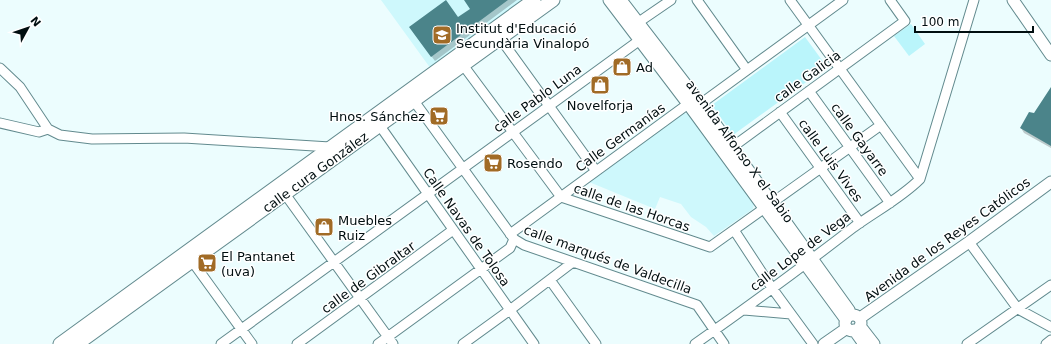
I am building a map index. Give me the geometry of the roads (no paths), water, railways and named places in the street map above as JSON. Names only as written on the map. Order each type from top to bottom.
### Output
[{"type":"main road","name":"calle cura González","points":[[60,344],[534,0]]},
{"type":"main road","name":"calle cura González","points":[[77,344],[553,0]]},
{"type":"street","name":"avenida Alfonso X el Sabio","points":[[609,0],[643,37],[809,261],[849,310],[853,323]]},
{"type":"street","name":"avenida Alfonso X el Sabio","points":[[621,0],[634,26]]},
{"type":"street","points":[[634,26],[671,0]]},
{"type":"street","points":[[697,0],[747,70]]},
{"type":"street","points":[[790,0],[920,179]]},
{"type":"street","name":"Calle Germanías","points":[[378,344],[390,340],[510,248],[512,236],[561,196],[747,70],[843,0]]},
{"type":"street","name":"calle Galicia","points":[[728,150],[905,21],[890,0]]},
{"type":"street","points":[[920,179],[974,0]]},
{"type":"street","points":[[1013,0],[1051,55]]},
{"type":"street","name":"calle Pablo Luna","points":[[221,344],[643,37]]},
{"type":"street","points":[[500,38],[596,171]]},
{"type":"street","name":"calle de las Horcas","points":[[463,65],[561,196],[710,247],[881,125]]},
{"type":"street","points":[[0,68],[20,86],[48,128],[60,135],[92,139],[184,138],[330,147]]},
{"type":"street","name":"calle Gayarre","points":[[809,91],[890,203]]},
{"type":"street","name":"calle marqués de Valdecilla","points":[[414,101],[512,236],[524,245],[697,305],[724,344]]},
{"type":"street","name":"calle Luis Vives","points":[[780,112],[860,223]]},
{"type":"street","points":[[0,122],[39,132],[48,128]]},
{"type":"street","name":"Calle Navas de Tolosa","points":[[380,126],[534,344]]},
{"type":"street","name":"calle Lope de Vega","points":[[695,344],[744,310],[860,223],[912,188],[920,179]]},
{"type":"street","name":"Avenida de los Reyes Católicos","points":[[824,344],[969,242],[1051,182]]},
{"type":"street","points":[[285,194],[390,340]]},
{"type":"street","name":"calle de Gibraltar","points":[[297,344],[454,230]]},
{"type":"street","points":[[734,230],[772,288],[813,344]]},
{"type":"street","points":[[969,242],[1018,308],[1051,327]]},
{"type":"street","points":[[192,261],[252,344]]},
{"type":"street","points":[[463,344],[573,262]]},
{"type":"street","points":[[550,280],[596,344]]},
{"type":"street","points":[[967,344],[1051,285]]},
{"type":"street","points":[[744,310],[791,314]]},
{"type":"street","points":[[853,323],[864,344]]},
{"type":"street","points":[[853,323],[874,344]]},
{"type":"street","points":[[1046,344],[1051,340]]},
{"type":"place","name":"Institut d'Educació Secundària Vinalopó","points":[[442,35]]},
{"type":"place","name":"Ad","points":[[622,67]]},
{"type":"place","name":"Novelforja","points":[[600,85]]},
{"type":"place","name":"Hnos. Sánchez","points":[[439,116]]},
{"type":"place","name":"Rosendo","points":[[493,163]]},
{"type":"place","name":"Muebles Ruiz","points":[[324,227]]},
{"type":"place","name":"El Pantanet (uva)","points":[[207,263]]}]
